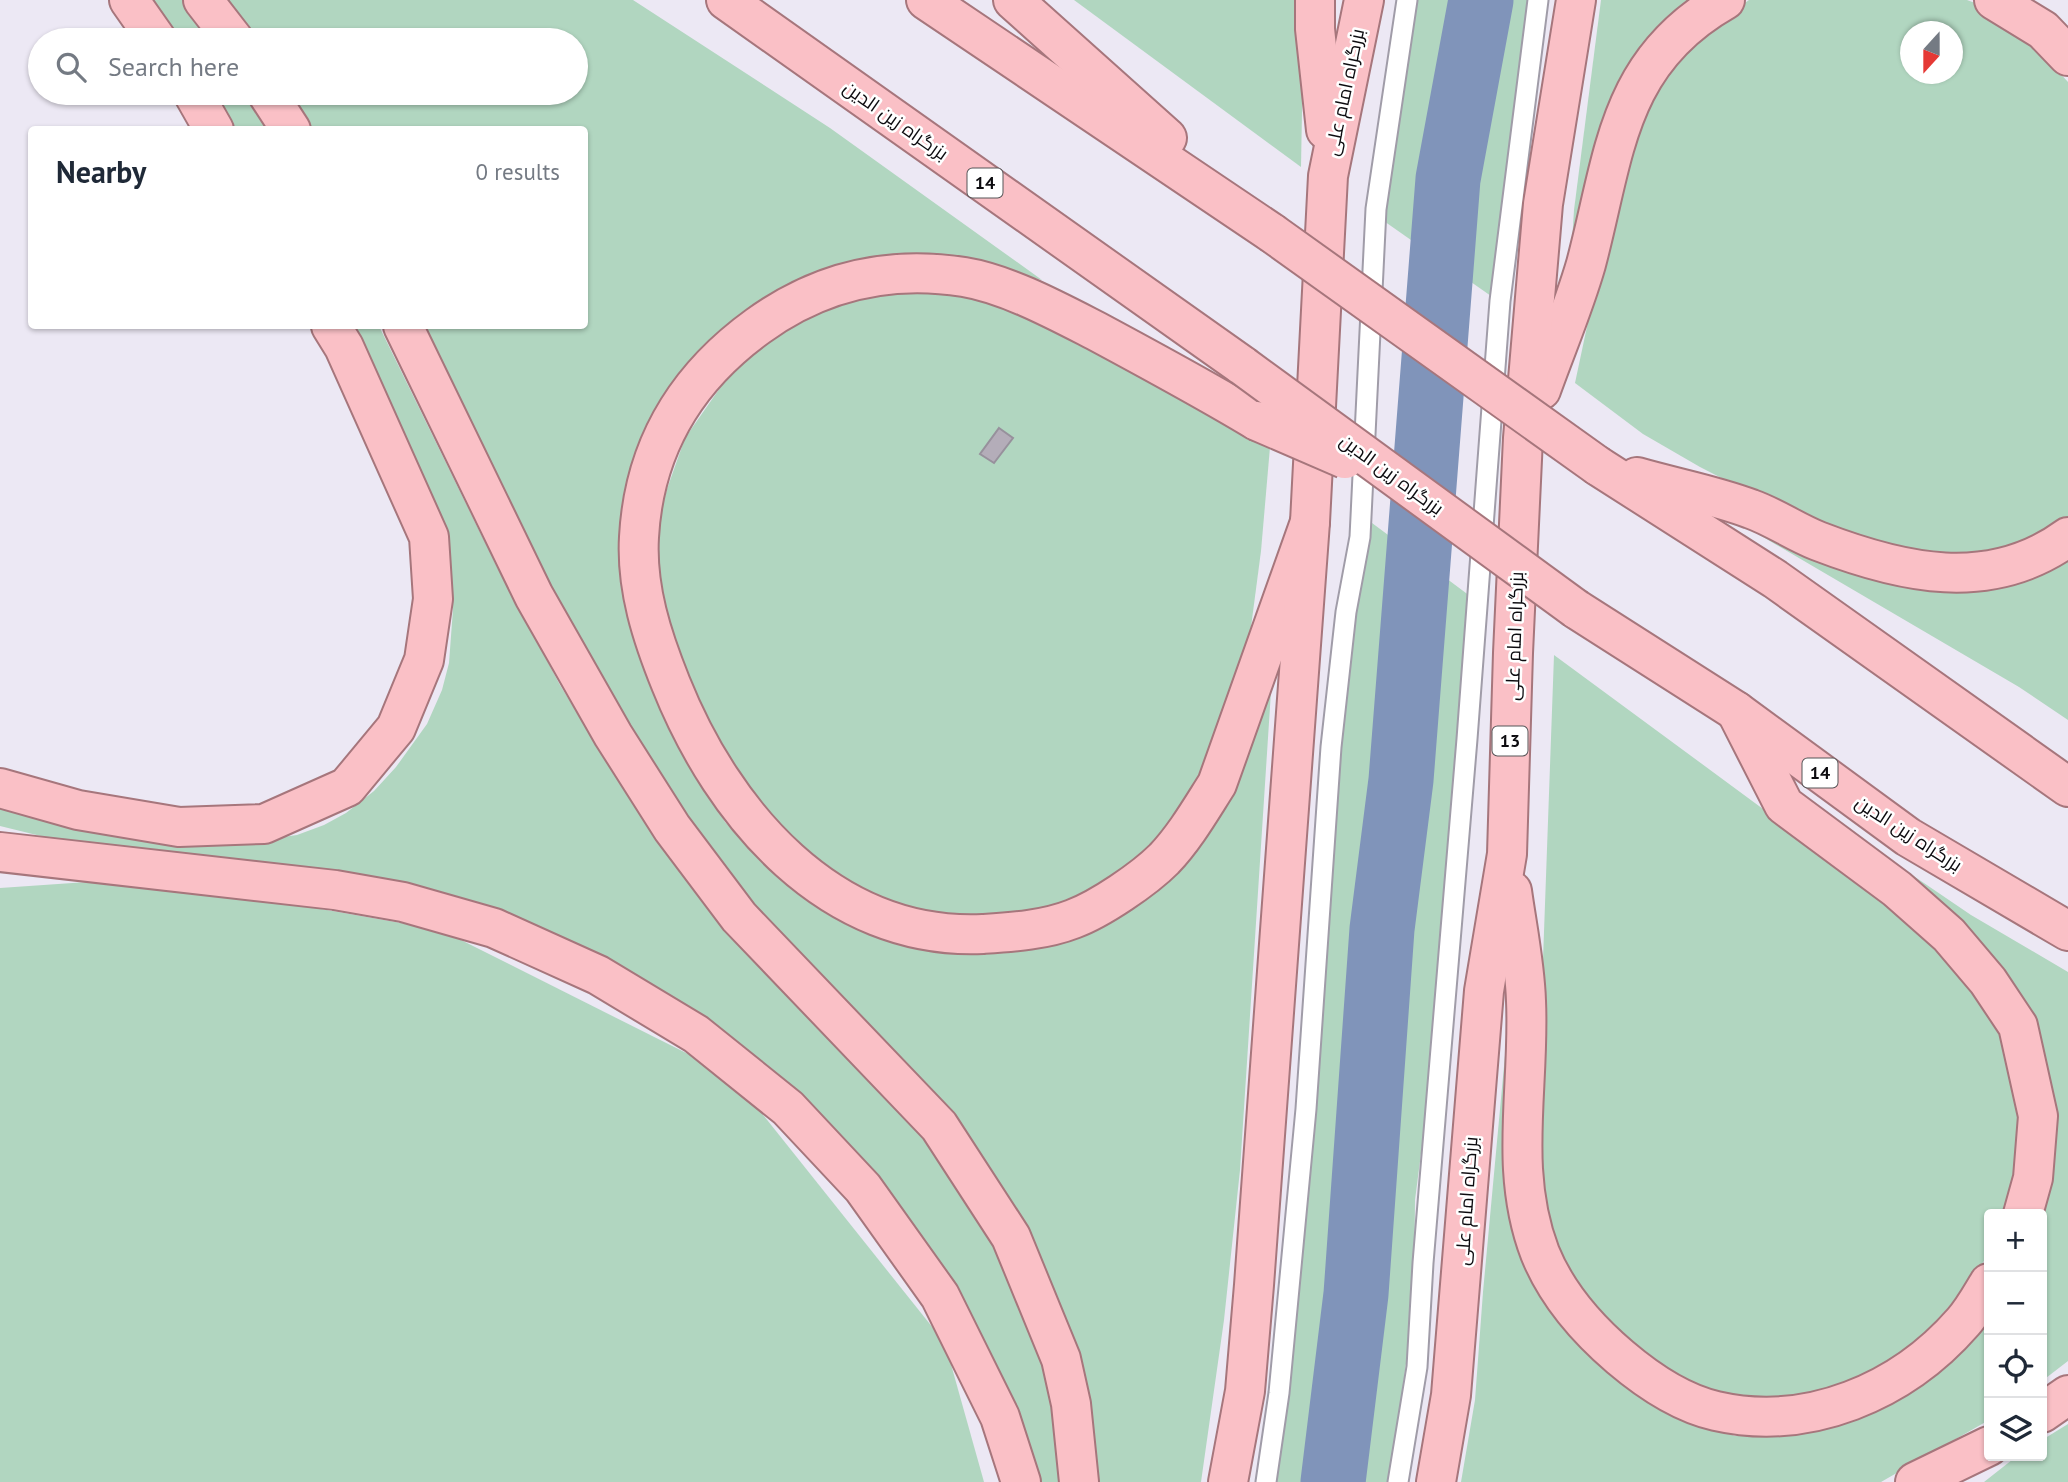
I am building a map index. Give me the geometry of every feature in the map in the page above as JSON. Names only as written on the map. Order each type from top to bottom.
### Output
[{"type":"highway","points":[[129,0],[149,28]]},
{"type":"highway","points":[[203,0],[225,28]]},
{"type":"highway","name":"بزرگراه زین الدین","points":[[726,0],[1243,366],[1576,609],[1736,711],[1908,837],[2068,930]]},
{"type":"highway","points":[[926,0],[1272,233],[1598,466],[1775,579],[2068,787]]},
{"type":"highway","points":[[1013,0],[1272,233]]},
{"type":"highway","points":[[1315,0],[1315,29],[1329,165]]},
{"type":"highway","name":"بزرگراه امام علی","points":[[1228,1482],[1245,1391],[1254,1285],[1310,522],[1329,165],[1364,0]]},
{"type":"highway","name":"بزرگراه امام علی","points":[[1436,1482],[1451,1395],[1484,991],[1507,854],[1523,438],[1543,204],[1576,0]]},
{"type":"highway","points":[[1523,438],[1585,267],[1620,127],[1632,97],[1661,52],[1685,27],[1725,0]]},
{"type":"highway","points":[[1994,0],[2043,30],[2067,55]]},
{"type":"highway","points":[[2031,0],[2067,55]]},
{"type":"highway","points":[[199,105],[213,126]]},
{"type":"highway","points":[[275,105],[289,126]]},
{"type":"highway","points":[[1310,522],[1217,783],[1195,819],[1163,860],[1124,890],[1074,919],[1021,932],[964,935],[904,926],[859,909],[820,887],[763,838],[725,789],[684,717],[656,646],[642,591],[639,535],[652,473],[670,422],[687,394],[723,353],[796,301],[831,286],[867,278],[918,273],[967,277],[1014,293],[1053,309],[1184,377],[1257,421],[1409,486]]},
{"type":"highway","points":[[0,788],[78,810],[179,827],[264,824],[347,786],[396,729],[424,660],[433,599],[429,537],[344,347],[333,329]]},
{"type":"highway","points":[[404,329],[534,596],[612,735],[672,828],[739,917],[939,1126],[1012,1237],[1061,1359],[1071,1404],[1079,1482]]},
{"type":"highway","points":[[1598,466],[1751,509],[1816,541],[1908,570],[1939,574],[2000,568],[2031,557],[2068,537]]},
{"type":"highway","points":[[1736,711],[1784,805],[1897,889],[1949,935],[1988,981],[2018,1026],[2038,1116],[2033,1178],[2024,1209]]},
{"type":"highway","points":[[7,850],[335,890],[402,902],[494,928],[598,975],[696,1034],[788,1108],[863,1188],[940,1296],[1000,1417],[1021,1482]]},
{"type":"highway","points":[[1507,854],[1527,1001],[1521,1163],[1528,1209],[1540,1253],[1559,1292],[1594,1334],[1638,1372],[1673,1394],[1715,1411],[1771,1419],[1827,1410],[1878,1390],[1924,1360],[1964,1322],[1984,1291]]},
{"type":"highway","points":[[2047,1410],[2068,1395]]},
{"type":"highway","points":[[1915,1482],[1984,1448]]},
{"type":"lane","points":[[1266,1482],[1279,1393],[1305,1122],[1333,734],[1346,612],[1360,537],[1376,209],[1406,0]]},
{"type":"lane","points":[[1398,1482],[1417,1367],[1424,1250],[1500,301],[1538,0]]},
{"type":"green space","points":[[150,0],[182,0],[203,28],[170,28]]},
{"type":"green space","points":[[222,0],[633,0],[830,128],[1042,280],[972,262],[850,262],[792,282],[724,330],[685,367],[656,414],[626,601],[648,678],[681,750],[725,822],[758,858],[830,914],[883,937],[973,951],[1187,859],[1220,814],[1272,676],[1240,1170],[1224,1320],[1201,1482],[1099,1482],[1098,1464],[1076,1359],[1052,1287],[1032,1240],[764,922],[697,835],[551,600],[417,329],[588,329],[588,126],[306,126],[293,105],[588,105],[588,28],[242,28]]},
{"type":"green space","points":[[1074,0],[1304,0],[1301,167]]},
{"type":"green space","points":[[1416,0],[1532,0],[1491,296],[1381,219]]},
{"type":"green space","points":[[1601,0],[1700,0],[1570,275],[1574,210]]},
{"type":"green space","points":[[1749,0],[1967,0],[2027,38],[2068,82],[2068,517],[2006,550],[1923,558],[1778,507],[1643,434],[1575,383],[1618,181],[1645,96],[1714,25]]},
{"type":"green space","points":[[219,105],[254,105],[267,126],[232,126]]},
{"type":"green space","points":[[912,289],[982,297],[1041,322],[1270,447],[1251,627],[1233,686],[1190,802],[1136,861],[1078,898],[1029,913],[967,919],[905,909],[820,866],[759,806],[703,713],[673,641],[657,568],[657,528],[685,438],[736,365],[766,340],[828,305],[882,292]]},
{"type":"green space","points":[[348,329],[380,329],[497,567],[560,685],[608,763],[692,881],[884,1092],[958,1180],[995,1233],[1044,1351],[1063,1482],[1036,1482],[905,1220],[594,960],[110,853],[0,826],[0,800],[192,845],[228,845],[297,835],[346,813],[374,791],[396,767],[427,724],[442,690],[449,663],[453,609],[444,536]]},
{"type":"green space","points":[[1729,517],[1823,560],[2068,552],[2068,720],[2019,687]]},
{"type":"green space","points":[[1372,523],[1478,602],[1456,748],[1434,1052],[1415,1200],[1414,1304],[1390,1482],[1276,1482],[1290,1388],[1311,1151],[1348,656]]},
{"type":"green space","points":[[1554,655],[1880,895],[1932,939],[2001,1030],[2015,1085],[2020,1145],[2009,1209],[1984,1209],[1984,1261],[1961,1293],[1925,1333],[1886,1367],[1819,1397],[1729,1399],[1656,1366],[1597,1315],[1563,1258],[1542,1200],[1541,1015]]},
{"type":"green space","points":[[1790,792],[1971,915],[2068,972],[2068,1361],[2047,1377],[2045,1209],[2056,1146],[2054,1096],[2032,1020]]},
{"type":"green space","points":[[145,878],[441,930],[732,1076],[945,1343],[984,1482],[0,1482],[0,888]]},
{"type":"green space","points":[[1511,991],[1511,1202],[1667,1410],[1735,1436],[1786,1436],[1824,1430],[1875,1407],[1984,1309],[1984,1423],[1881,1482],[1461,1482],[1475,1400]]},
{"type":"green space","points":[[2068,1424],[2068,1482],[1984,1482],[2011,1461],[2047,1461],[2047,1437]]},
{"type":"building","points":[[999,428],[1013,438],[994,463],[980,454]]},
{"type":"waterway","points":[[1333,1482],[1356,1294],[1382,929],[1401,780],[1448,179],[1481,0]]}]
